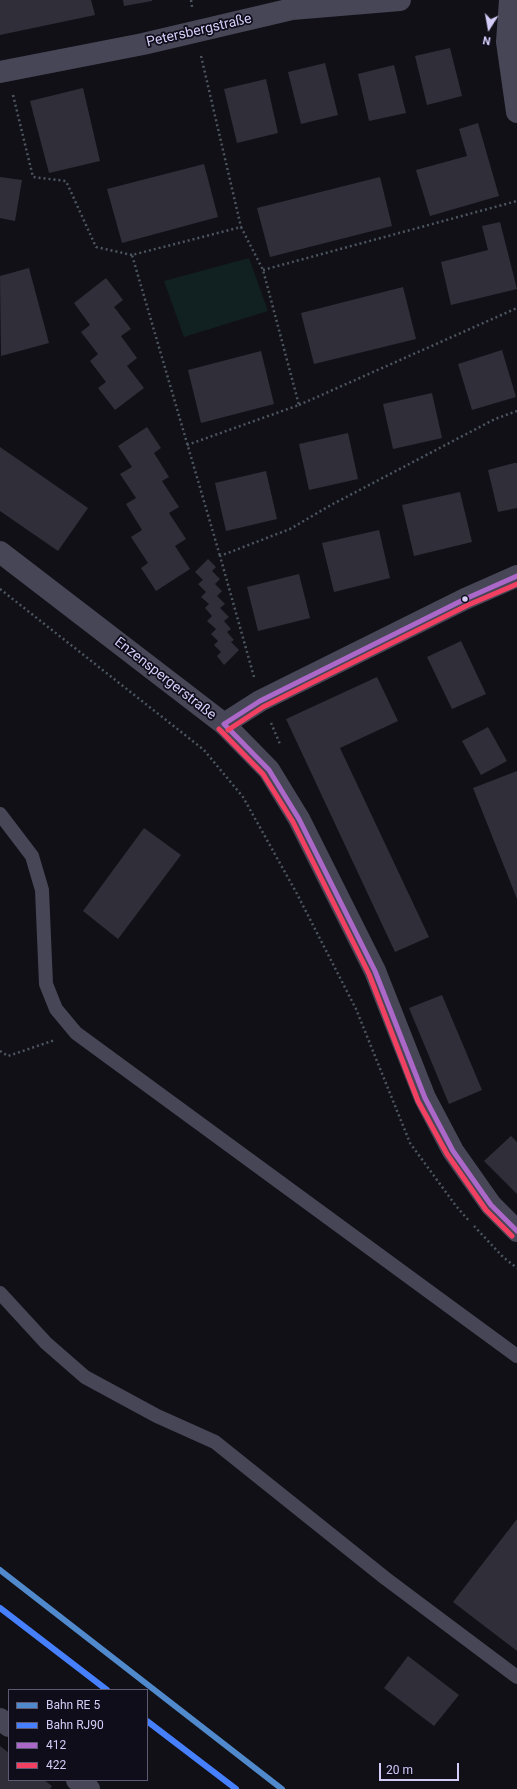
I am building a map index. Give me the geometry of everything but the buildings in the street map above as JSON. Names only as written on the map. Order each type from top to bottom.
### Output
[{"type":"street","name":"Petersbergstraße","points":[[4,71],[195,32],[292,9],[400,0]]},
{"type":"street","points":[[510,0],[507,42],[517,112]]},
{"type":"street","name":"Enzenspergerstraße","points":[[0,552],[224,724],[269,770],[299,819],[375,971],[428,1105],[453,1151],[491,1205],[517,1231]]},
{"type":"street","points":[[224,724],[260,701],[465,599],[517,576]]},
{"type":"street","points":[[0,1719],[8,1725]]},
{"type":"street","points":[[79,1781],[89,1789]]},
{"type":"lane","points":[[0,814],[32,856],[42,890],[46,984],[56,1009],[76,1033],[517,1356]]},
{"type":"lane","points":[[0,1293],[46,1343],[85,1377],[157,1416],[215,1442],[385,1578],[517,1677]]},
{"type":"path","points":[[195,32],[241,227],[263,270],[299,405]]},
{"type":"path","points":[[4,71],[33,177],[66,181],[96,248],[132,255],[241,227]]},
{"type":"path","points":[[263,270],[517,202]]},
{"type":"path","points":[[132,255],[220,556],[260,701],[283,750]]},
{"type":"path","points":[[187,445],[299,405],[517,308]]},
{"type":"path","points":[[220,556],[290,529],[331,505],[495,419],[517,411]]},
{"type":"path","points":[[0,589],[204,750],[243,797],[296,892],[356,1009],[410,1143],[456,1206],[503,1257],[517,1268]]},
{"type":"path","points":[[0,1051],[8,1056],[76,1033]]},
{"type":"shaded area","points":[[249,258],[268,311],[184,337],[164,281]]},
{"type":"transit line","name":"412","points":[[224,724],[260,701],[465,599],[517,576]]},
{"type":"transit line","name":"422","points":[[228,730],[263,707],[468,605],[517,584]]},
{"type":"transit line","name":"412","points":[[224,724],[269,770],[299,819],[375,971],[425,1098],[453,1151],[491,1205],[517,1231]]},
{"type":"transit line","name":"422","points":[[219,729],[263,774],[293,822],[369,974],[418,1101],[447,1154],[486,1210],[512,1236]]},
{"type":"transit line","points":[[0,1570],[282,1789]]},
{"type":"rail line","name":"RJ90","points":[[0,1608],[106,1689]]},
{"type":"rail line","name":"RJ90","points":[[148,1722],[236,1789]]}]
